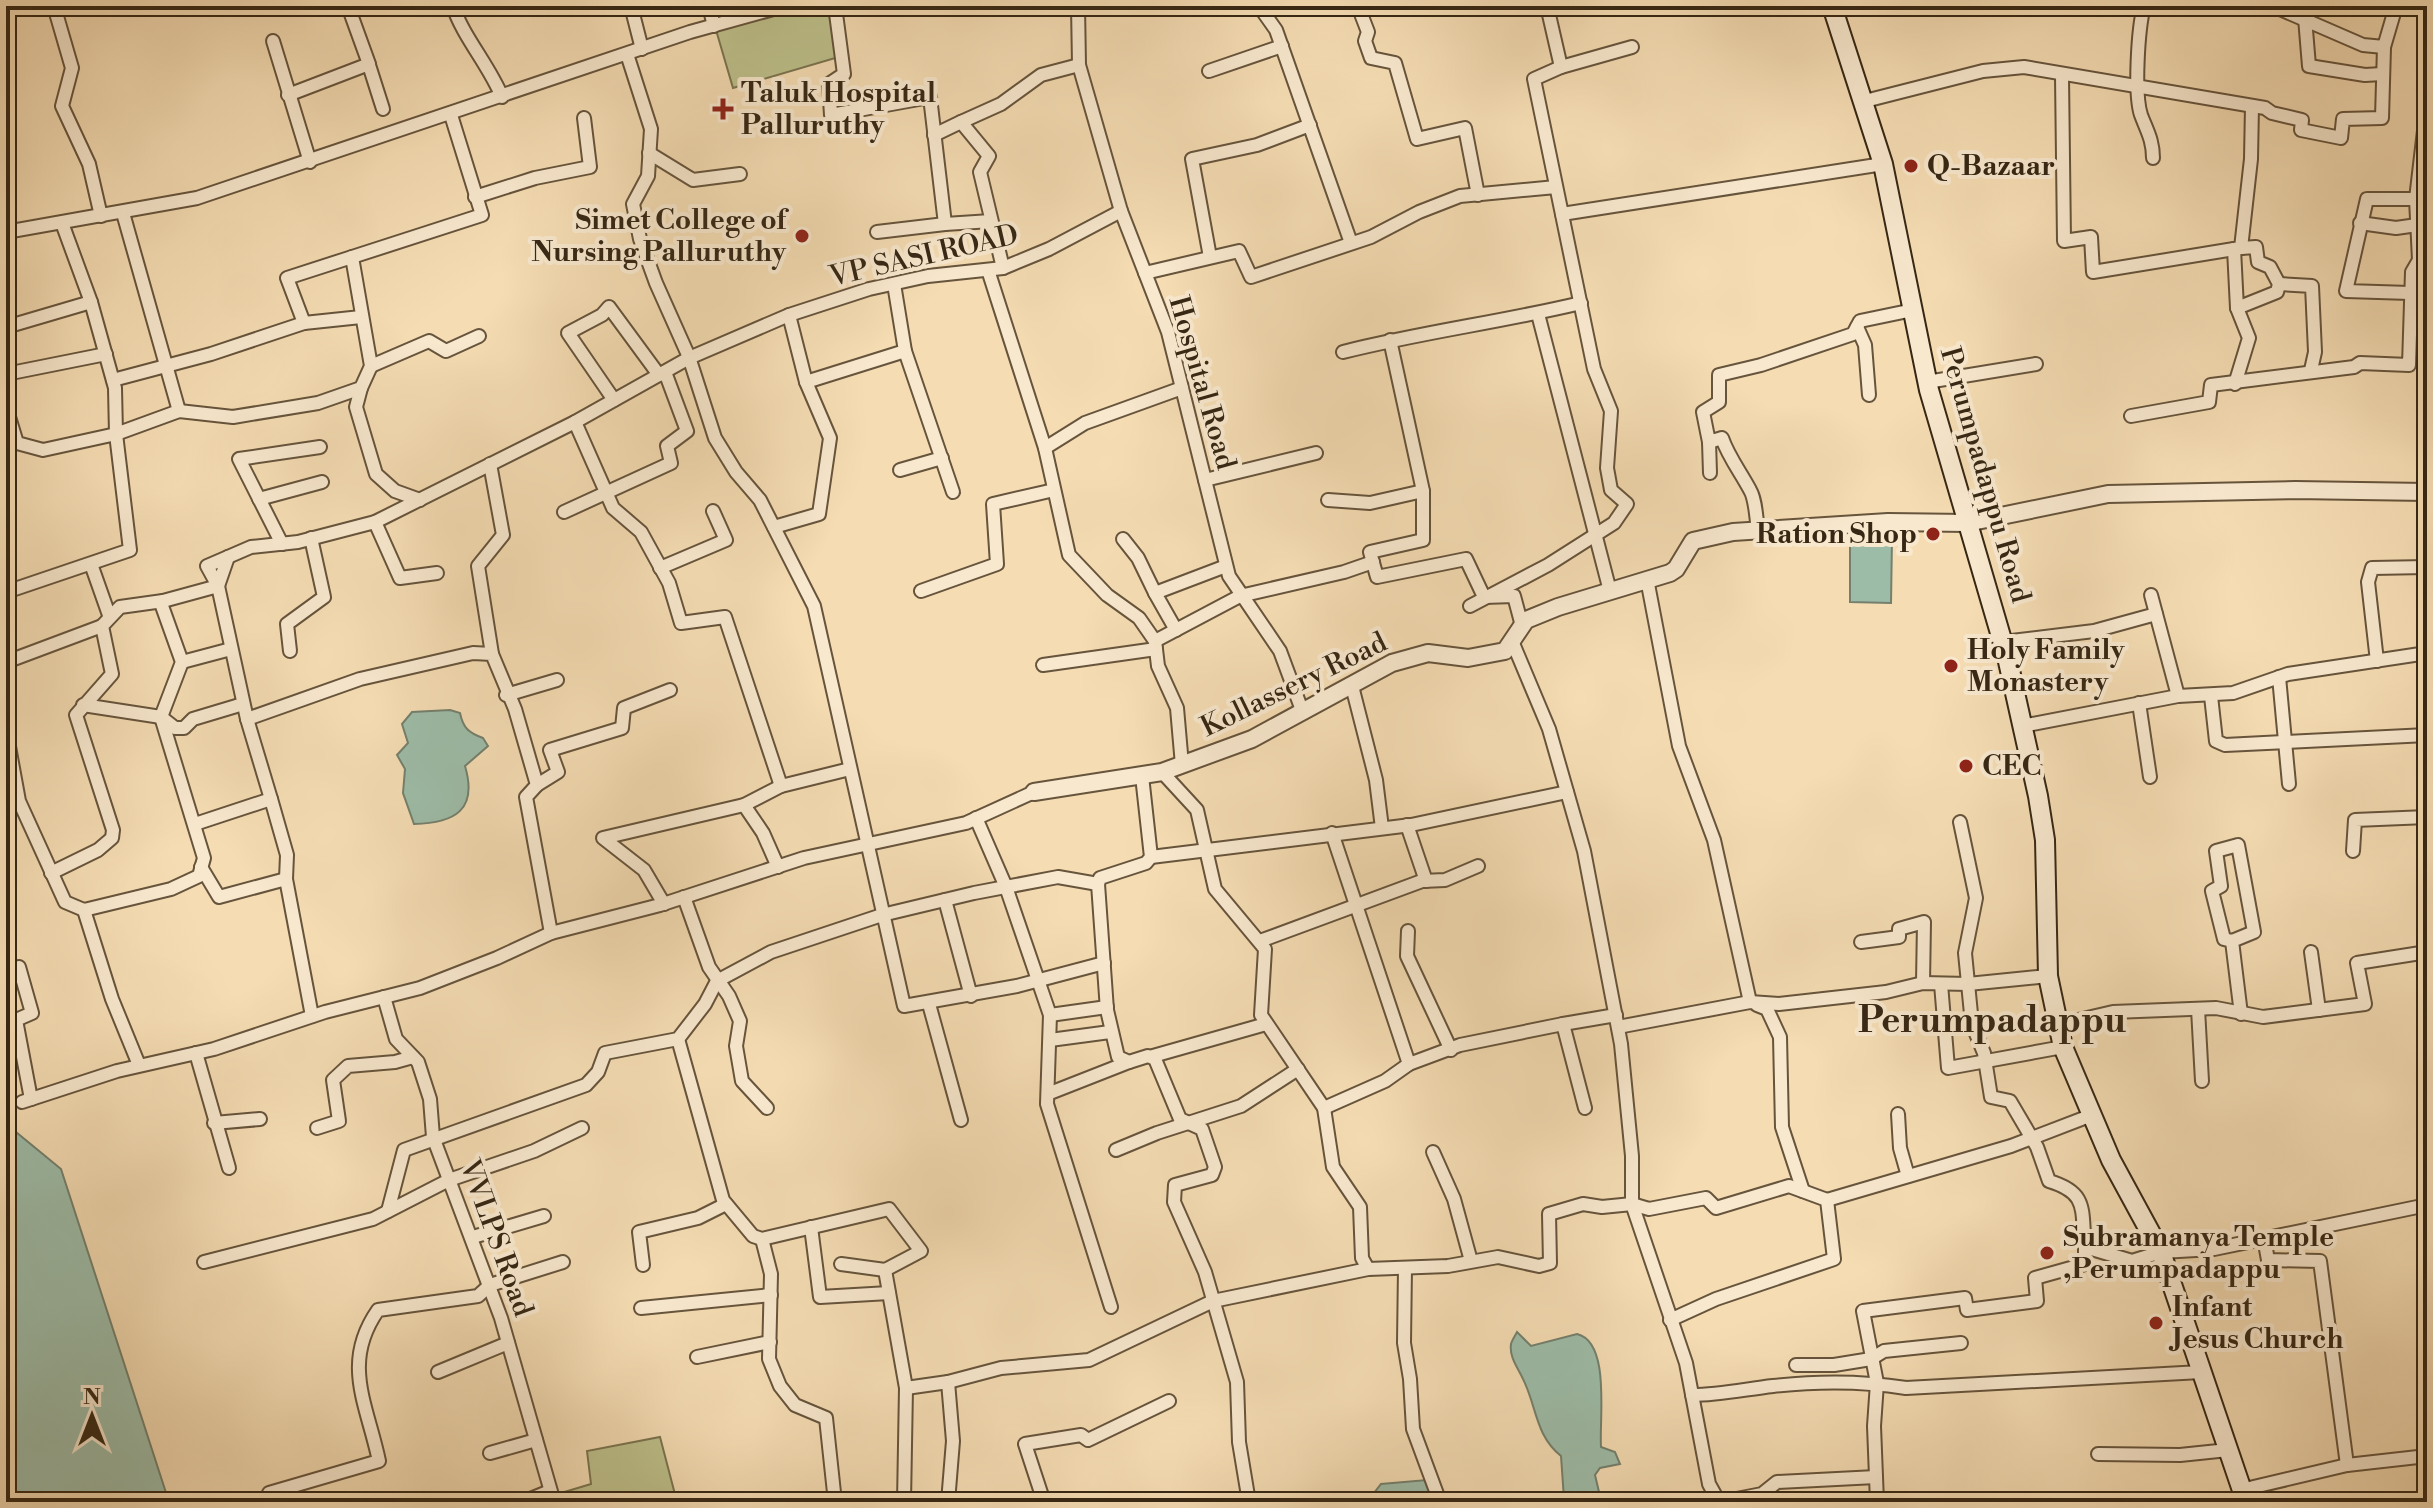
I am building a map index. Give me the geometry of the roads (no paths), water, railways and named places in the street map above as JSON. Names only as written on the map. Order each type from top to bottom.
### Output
[{"type":"main road","name":"Perumpadappu Road","points":[[1832,6],[1883,164],[1927,382],[2003,642],[2022,726],[2045,840],[2048,976],[2063,1047],[2111,1160],[2161,1252],[2244,1496]]},
{"type":"street","points":[[54,6],[72,68],[62,106],[89,164],[101,216]]},
{"type":"street","points":[[348,6],[383,109]]},
{"type":"street","points":[[453,6],[458,20],[490,68],[502,97]]},
{"type":"street","points":[[631,6],[642,49]]},
{"type":"street","points":[[709,6],[714,26]]},
{"type":"street","points":[[6,232],[197,198],[642,49],[784,6]]},
{"type":"street","points":[[835,6],[844,74],[829,84],[831,115],[930,97],[945,224]]},
{"type":"street","name":"Hospital Road","points":[[1078,6],[1079,65],[1121,211],[1168,332],[1226,566],[1240,596],[1280,651],[1303,713]]},
{"type":"street","points":[[1259,6],[1276,30],[1351,243]]},
{"type":"street","points":[[1358,6],[1368,32],[1365,41],[1371,58],[1395,63],[1417,139],[1465,128],[1478,195]]},
{"type":"street","points":[[1547,6],[1561,67]]},
{"type":"street","points":[[2144,6],[2137,53],[2140,113],[2153,141],[2153,158]]},
{"type":"street","points":[[2273,6],[2363,45],[2384,47]]},
{"type":"street","points":[[1865,101],[1983,71],[2024,67],[2062,76],[2141,86],[2252,106],[2302,120],[2301,130],[2341,138],[2343,119],[2382,118],[2384,47],[2396,6]]},
{"type":"street","points":[[2305,18],[2309,66],[2365,75],[2382,74]]},
{"type":"street","points":[[273,41],[310,162]]},
{"type":"street","points":[[1209,71],[1282,46]]},
{"type":"street","points":[[1470,606],[1548,565],[1614,523],[1627,504],[1611,490],[1607,468],[1611,411],[1594,369],[1534,79],[1561,67],[1632,47]]},
{"type":"street","points":[[627,54],[651,129],[648,176],[633,204],[656,283],[689,358],[715,438],[736,472],[760,500],[814,606],[904,1006],[971,996],[1104,963]]},
{"type":"street","points":[[288,95],[369,65]]},
{"type":"street","points":[[934,135],[1001,104],[1041,75],[1079,65]]},
{"type":"street","points":[[2062,76],[2064,241],[2091,237],[2093,272],[2256,247],[2258,262],[2270,267],[2279,284],[2277,292],[2237,308]]},
{"type":"street","points":[[2131,416],[2209,402],[2211,385],[2354,367],[2360,363],[2409,365],[2410,293],[2412,272],[2419,260],[2417,225],[2422,201],[2427,105]]},
{"type":"street","points":[[2235,384],[2249,338],[2237,308],[2237,248],[2251,159],[2252,106]]},
{"type":"street","points":[[304,323],[287,278],[482,215],[451,115]]},
{"type":"street","points":[[475,197],[535,178],[590,167],[584,118]]},
{"type":"street","points":[[961,122],[989,156],[980,172],[1003,268]]},
{"type":"street","points":[[1210,257],[1192,159],[1257,145],[1310,125]]},
{"type":"street","points":[[649,153],[693,180],[740,174]]},
{"type":"street","points":[[1562,214],[1883,164]]},
{"type":"street","points":[[1145,273],[1239,251],[1251,277],[1371,237],[1419,212],[1460,196],[1556,187]]},
{"type":"street","points":[[2410,293],[2346,291],[2367,199],[2422,201]]},
{"type":"street","name":"VP SASI ROAD","points":[[218,586],[207,566],[251,547],[282,544],[375,522],[575,422],[689,358],[789,315],[928,276],[1003,268],[1049,249],[1121,211]]},
{"type":"street","points":[[123,213],[179,411]]},
{"type":"street","points":[[877,232],[991,221]]},
{"type":"street","points":[[6,592],[130,550],[113,380],[91,302],[62,223]]},
{"type":"street","points":[[2360,223],[2396,228],[2417,225]]},
{"type":"street","points":[[352,257],[371,366],[356,407],[376,474],[395,491],[420,500]]},
{"type":"street","points":[[988,270],[1045,448],[1069,555],[1107,595],[1139,618],[1155,645],[1158,666],[1177,708],[1182,765]]},
{"type":"street","points":[[894,284],[905,351],[953,492]]},
{"type":"street","points":[[2279,284],[2312,286],[2315,352],[2311,370]]},
{"type":"street","points":[[6,327],[91,302]]},
{"type":"street","points":[[1343,352],[1581,303]]},
{"type":"street","points":[[564,512],[671,463],[667,446],[687,431],[662,373],[609,307],[602,315],[568,333],[614,400]]},
{"type":"street","points":[[1710,473],[1709,442],[1703,412],[1719,402],[1719,375],[1761,365],[1853,334],[1860,321],[1913,310]]},
{"type":"street","points":[[1538,314],[1610,591]]},
{"type":"street","points":[[774,527],[819,514],[830,438],[806,382],[789,315]]},
{"type":"street","points":[[113,380],[211,354],[304,323],[361,317]]},
{"type":"street","points":[[1857,327],[1865,345],[1869,395]]},
{"type":"street","points":[[371,366],[429,341],[446,351],[479,336]]},
{"type":"street","points":[[1390,340],[1423,491],[1423,540],[1370,552],[1377,577],[1466,559],[1484,597]]},
{"type":"street","points":[[806,382],[905,351]]},
{"type":"street","points":[[6,374],[106,354]]},
{"type":"street","points":[[1927,382],[2036,364]]},
{"type":"street","points":[[6,407],[17,443],[43,450],[116,434],[179,411],[233,417],[318,403],[361,388]]},
{"type":"street","points":[[1045,448],[1085,423],[1182,388]]},
{"type":"street","points":[[575,422],[613,508],[641,532],[669,583],[681,623],[725,617],[781,786]]},
{"type":"street","points":[[1709,442],[1722,438],[1727,451],[1736,460],[1750,489],[1758,530]]},
{"type":"street","points":[[282,544],[239,459],[320,447]]},
{"type":"street","points":[[1205,480],[1316,453]]},
{"type":"street","points":[[900,470],[942,458]]},
{"type":"street","points":[[490,464],[503,535],[478,566],[492,654],[506,695],[515,709],[537,785]]},
{"type":"street","points":[[259,499],[322,482]]},
{"type":"street","points":[[921,591],[997,564],[993,504],[1054,490]]},
{"type":"street","name":"Kollassery Road","points":[[1034,792],[1142,776],[1182,765],[1252,739],[1392,663],[1428,653],[1468,658],[1505,651],[1526,620],[1676,569],[1693,541],[1758,530],[1888,522],[1967,523],[2108,494],[2295,490],[2427,492]]},
{"type":"street","points":[[1328,500],[1370,503],[1423,491]]},
{"type":"street","points":[[660,568],[726,540],[713,511]]},
{"type":"street","points":[[375,522],[400,578],[437,573]]},
{"type":"street","points":[[290,651],[287,624],[324,597],[311,538]]},
{"type":"street","points":[[1123,539],[1138,558],[1176,630]]},
{"type":"street","points":[[1043,665],[1155,645],[1176,630],[1240,596],[1373,562]]},
{"type":"street","points":[[51,873],[98,850],[112,838],[113,830],[76,715],[112,674],[106,621],[91,564]]},
{"type":"street","points":[[1155,593],[1226,566]]},
{"type":"street","points":[[2377,661],[2368,582],[2372,568],[2427,567]]},
{"type":"street","points":[[1647,579],[1679,746],[1714,840],[1750,1002]]},
{"type":"street","points":[[6,662],[106,621],[134,603],[163,601],[218,586],[243,704],[287,855],[286,879],[312,1016]]},
{"type":"street","points":[[2151,595],[2178,696]]},
{"type":"street","points":[[1484,597],[1514,596],[1517,633],[1584,851],[1617,1021],[1632,1156],[1632,1204],[1686,1363],[1709,1484],[1720,1502],[1762,1494],[1777,1482],[1876,1477]]},
{"type":"street","points":[[6,730],[19,801],[65,902],[84,910],[184,885],[199,876],[204,858],[161,717],[182,662],[164,619],[163,601]]},
{"type":"street","points":[[2003,642],[2094,631],[2156,614]]},
{"type":"street","points":[[182,662],[231,649]]},
{"type":"street","points":[[247,719],[360,679],[473,653],[492,654]]},
{"type":"street","points":[[2022,726],[2178,696],[2233,693],[2279,677],[2427,653]]},
{"type":"street","points":[[2279,677],[2289,784]]},
{"type":"street","points":[[506,695],[557,680]]},
{"type":"street","points":[[1352,686],[1376,780],[1382,828]]},
{"type":"street","points":[[551,933],[526,797],[537,785],[558,772],[550,750],[622,728],[624,708],[670,690]]},
{"type":"street","points":[[2211,696],[2216,741],[2225,745],[2427,735]]},
{"type":"street","points":[[2139,703],[2150,777]]},
{"type":"street","points":[[83,705],[161,717],[175,728],[184,728],[193,719],[243,704]]},
{"type":"street","points":[[664,904],[644,870],[603,838],[744,805],[781,786],[850,769]]},
{"type":"street","points":[[1162,772],[1197,810],[1204,852],[1215,889],[1260,941],[1266,956],[1259,1004],[1266,1024],[1324,1108],[1333,1167],[1360,1207],[1362,1258],[1368,1269]]},
{"type":"street","points":[[1142,776],[1151,857]]},
{"type":"street","points":[[19,967],[32,1013],[16,1020],[27,1101],[139,1065],[196,1053],[451,977],[551,933],[664,904],[778,867],[976,818],[1034,792]]},
{"type":"street","points":[[1129,1062],[1115,1054],[1110,1032],[1100,878],[1146,863],[1151,857],[1407,825],[1473,810],[1493,811],[1567,792]]},
{"type":"street","points":[[195,824],[271,799]]},
{"type":"street","points":[[744,805],[763,833],[778,867]]},
{"type":"street","points":[[2353,851],[2355,820],[2427,817]]},
{"type":"street","points":[[976,818],[1006,887],[1050,1015],[1050,1093],[1047,1104],[1111,1307]]},
{"type":"street","points":[[1877,1502],[1877,1383],[1863,1311],[1965,1298],[1967,1310],[2023,1306],[2037,1301],[2035,1278],[2085,1264],[2080,1198],[2071,1187],[2049,1181],[2037,1147],[2010,1101],[1991,1097],[1986,1064],[1972,1024],[1965,953],[1976,898],[1960,822]]},
{"type":"street","points":[[1407,825],[1426,881]]},
{"type":"street","points":[[1332,833],[1409,1064]]},
{"type":"street","points":[[2238,845],[2254,932],[2232,941],[2224,939],[2212,891],[2221,886],[2216,851],[2238,845]]},
{"type":"street","points":[[1260,941],[1426,881],[1445,880],[1478,866]]},
{"type":"street","points":[[201,867],[219,897],[286,879]]},
{"type":"street","points":[[388,1211],[404,1150],[433,1137],[586,1085],[598,1072],[605,1053],[678,1039],[705,1004],[717,981],[771,952],[882,915],[1006,887],[1058,877],[1098,884]]},
{"type":"street","points":[[684,897],[717,981],[729,996],[740,1021],[736,1046],[742,1081],[767,1108]]},
{"type":"street","points":[[945,900],[971,996]]},
{"type":"street","points":[[84,910],[112,999],[139,1065]]},
{"type":"street","points":[[1861,942],[1899,937],[1899,929],[1924,922],[1923,983]]},
{"type":"street","points":[[1408,931],[1407,956],[1451,1050]]},
{"type":"street","points":[[2232,941],[2241,1014]]},
{"type":"street","points":[[2311,952],[2319,1010]]},
{"type":"street","points":[[2057,1025],[2113,1012],[2216,1008],[2263,1017],[2365,1004],[2357,963],[2427,952]]},
{"type":"street","points":[[1324,1108],[1385,1081],[1409,1064],[1451,1050],[1563,1024],[1617,1021],[1750,1002],[1779,1004],[1886,992],[1923,983],[1968,984],[2048,976]]},
{"type":"street","points":[[1941,984],[1948,1068],[1986,1064],[2063,1047]]},
{"type":"street","name":"VVLPS Road","points":[[384,997],[396,1039],[413,1057],[430,1099],[433,1137],[490,1285],[552,1496]]},
{"type":"street","points":[[1750,1002],[1767,1009],[1780,1037],[1782,1127],[1803,1191]]},
{"type":"street","points":[[929,1004],[961,1120]]},
{"type":"street","points":[[1050,1015],[1107,1007]]},
{"type":"street","points":[[2198,1009],[2202,1081]]},
{"type":"street","points":[[1050,1093],[1129,1062],[1266,1024]]},
{"type":"street","points":[[1563,1024],[1585,1108]]},
{"type":"street","points":[[1050,1040],[1110,1032]]},
{"type":"street","points":[[678,1039],[726,1204],[753,1236],[762,1239],[889,1209],[921,1251],[885,1270],[841,1264]]},
{"type":"street","points":[[196,1053],[229,1168]]},
{"type":"street","points":[[1153,1056],[1180,1119],[1202,1129],[1215,1173],[1175,1185],[1174,1202],[1205,1272],[1237,1382],[1239,1442],[1249,1502]]},
{"type":"street","points":[[317,1128],[339,1121],[333,1080],[348,1066],[395,1062],[413,1057]]},
{"type":"street","points":[[1116,1150],[1241,1106],[1298,1069]]},
{"type":"street","points":[[1898,1114],[1900,1148],[1908,1176]]},
{"type":"street","points":[[906,1388],[948,1382],[1001,1368],[1089,1360],[1213,1301],[1368,1269],[1511,1257],[1539,1266],[1550,1263],[1549,1214],[1583,1204],[1602,1207],[1632,1204],[1649,1209],[1706,1198],[1716,1208],[1789,1186],[1827,1200],[2030,1138],[2092,1115]]},
{"type":"street","points":[[214,1123],[260,1119]]},
{"type":"street","points":[[204,1262],[373,1219],[449,1180],[534,1151],[582,1128]]},
{"type":"street","points":[[1433,1152],[1454,1199],[1471,1261]]},
{"type":"street","points":[[1670,1320],[1716,1299],[1834,1259],[1827,1200]]},
{"type":"street","points":[[643,1265],[639,1232],[698,1218],[726,1204]]},
{"type":"street","points":[[2085,1247],[2132,1261],[2161,1252],[2214,1249],[2427,1205]]},
{"type":"street","points":[[473,1237],[544,1216]]},
{"type":"street","points":[[811,1227],[820,1297],[889,1293]]},
{"type":"street","points":[[2264,1238],[2268,1260],[2320,1261],[2347,1465]]},
{"type":"street","points":[[762,1239],[771,1274],[769,1359],[780,1386],[795,1405],[826,1418],[835,1502]]},
{"type":"street","points":[[269,1493],[379,1461],[356,1372],[367,1327],[378,1310],[478,1296],[490,1285],[563,1262]]},
{"type":"street","points":[[1405,1268],[1404,1343],[1413,1429],[1440,1502]]},
{"type":"street","points":[[885,1270],[906,1388],[904,1502]]},
{"type":"street","points":[[641,1308],[771,1295]]},
{"type":"street","points":[[697,1357],[770,1342]]},
{"type":"street","points":[[438,1372],[508,1343]]},
{"type":"street","points":[[1796,1365],[1834,1365],[1871,1359],[1884,1351],[1961,1343]]},
{"type":"street","points":[[1692,1395],[1719,1395],[1774,1386],[1877,1383],[1906,1388],[2201,1372]]},
{"type":"street","points":[[948,1382],[953,1441],[948,1502]]},
{"type":"street","points":[[1044,1502],[1025,1444],[1081,1435],[1088,1440],[1169,1401]]},
{"type":"street","points":[[490,1453],[536,1440]]},
{"type":"street","points":[[2098,1454],[2180,1455],[2228,1450]]},
{"type":"street","points":[[2244,1496],[2347,1465],[2427,1456]]},
{"type":"street","points":[[523,1502],[552,1496]]},
{"type":"place","name":"Taluk Hospital Palluruthy","points":[[723,109]]},
{"type":"place","name":"Q-Bazaar","points":[[1911,166]]},
{"type":"place","name":"Simet College of Nursing Palluruthy","points":[[802,236]]},
{"type":"place","name":"Ration Shop","points":[[1933,534]]},
{"type":"place","name":"Holy Family Monastery","points":[[1951,666]]},
{"type":"place","name":"CEC","points":[[1966,766]]},
{"type":"place","name":"Subramanya Temple ,Perumpadappu","points":[[2047,1253]]},
{"type":"place","name":"Infant Jesus Church","points":[[2156,1323]]},
{"type":"district","name":"Perumpadappu","points":[[1992,1021]]}]
